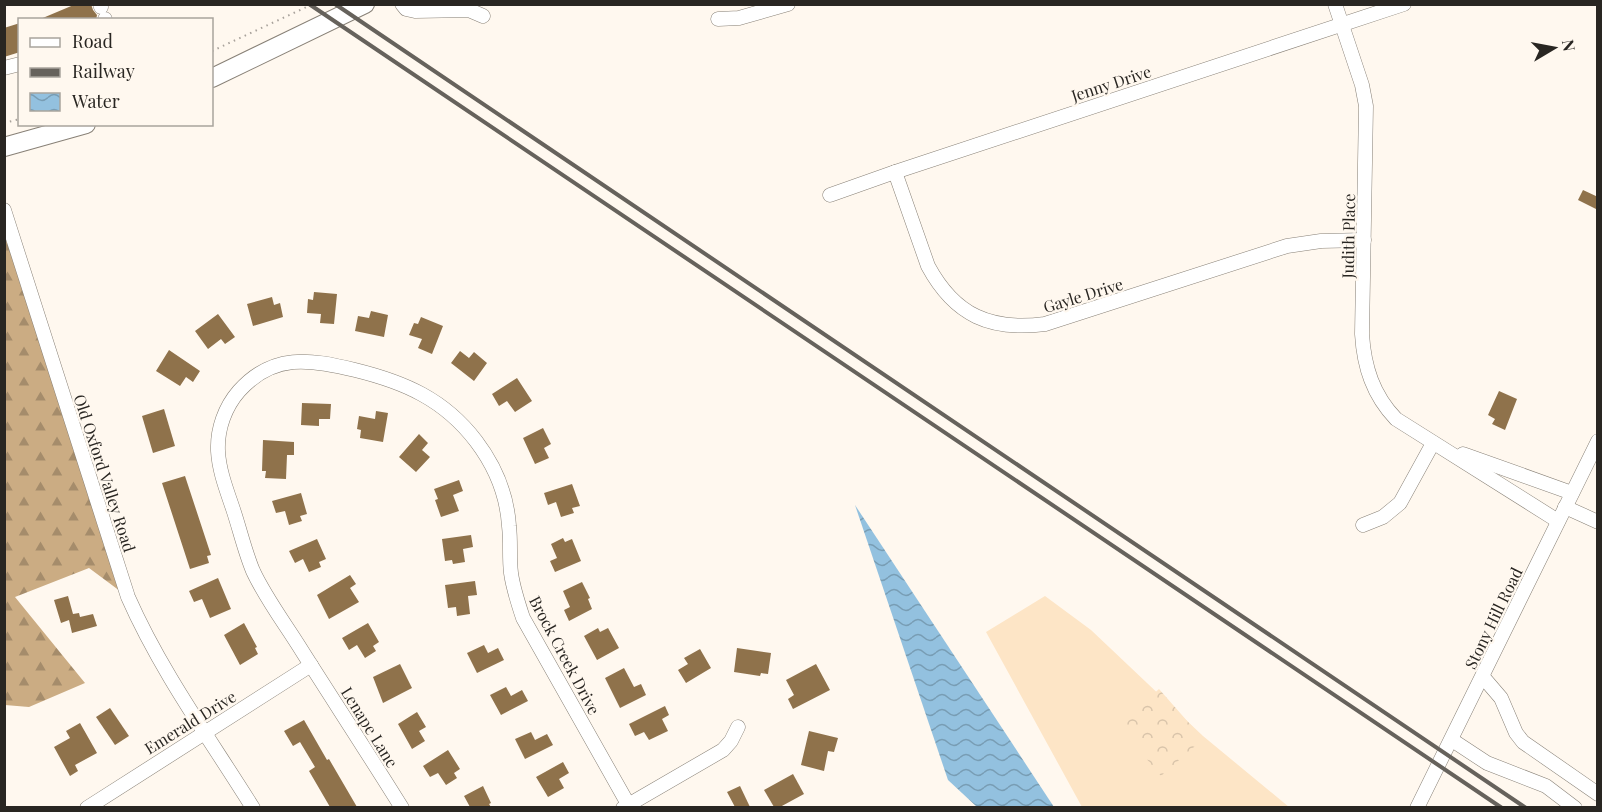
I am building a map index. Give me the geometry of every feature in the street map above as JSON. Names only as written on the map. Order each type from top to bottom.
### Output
[{"type":"main road","points":[[213,78],[365,4]]},
{"type":"main road","points":[[4,147],[79,126]]},
{"type":"street","points":[[402,4],[405,9],[469,10],[483,16]]},
{"type":"street","points":[[718,19],[750,16],[788,4]]},
{"type":"street","name":"Judith Place","points":[[1335,4],[1362,85],[1366,106],[1362,334],[1369,375],[1378,396],[1396,419],[1558,521]]},
{"type":"street","name":"Jenny Drive","points":[[830,195],[1404,4]]},
{"type":"street","name":"Gayle Drive","points":[[895,172],[928,266],[936,281],[964,310],[976,317],[1007,326],[1045,324],[1287,246],[1321,241],[1364,240]]},
{"type":"street","name":"Old Oxford Valley Road","points":[[4,210],[128,597],[161,663],[253,807]]},
{"type":"street","name":"Brock Creek Drive","points":[[311,665],[253,570],[218,453],[221,426],[227,409],[247,383],[272,367],[304,361],[319,362],[387,378],[406,385],[445,409],[484,451],[502,487],[509,525],[511,573],[523,618],[626,806]]},
{"type":"street","name":"Stony Hill Road","points":[[1417,807],[1598,441]]},
{"type":"street","points":[[1363,525],[1383,518],[1400,503],[1433,442]]},
{"type":"street","name":"Judith Place","points":[[1433,442],[1572,493]]},
{"type":"street","points":[[1565,507],[1598,522]]},
{"type":"street","name":"Emerald Drive","points":[[87,807],[311,665]]},
{"type":"street","name":"Lenape Lane","points":[[311,665],[402,807]]},
{"type":"street","points":[[1483,677],[1501,698],[1516,733],[1523,742],[1598,794]]},
{"type":"street","points":[[626,806],[723,750],[738,727]]},
{"type":"street","points":[[1452,740],[1487,763],[1546,786],[1575,807]]},
{"type":"path","points":[[213,51],[313,4]]},
{"type":"green space","points":[[4,210],[128,597],[89,568],[15,597],[85,683],[29,707],[5,705]]},
{"type":"green space","points":[[1045,596],[1091,630],[1203,736],[1289,807],[1082,807],[986,632]]},
{"type":"green space","points":[[1159,689],[1203,739],[1161,776],[1118,725]]},
{"type":"water","points":[[855,505],[1054,807],[977,807],[948,780]]},
{"type":"building","points":[[76,4],[91,4],[97,15],[96,18],[43,18]]},
{"type":"building","points":[[18,24],[18,53],[4,57],[4,28]]},
{"type":"building","points":[[1583,190],[1598,197],[1598,210],[1578,200]]},
{"type":"building","points":[[314,292],[337,294],[334,324],[320,323],[321,314],[307,313],[308,299],[313,300]]},
{"type":"building","points":[[272,297],[274,305],[280,303],[283,317],[253,326],[247,304]]},
{"type":"building","points":[[371,311],[388,315],[384,337],[355,331],[358,316],[369,318]]},
{"type":"building","points":[[218,314],[235,337],[225,344],[221,339],[208,349],[195,331]]},
{"type":"building","points":[[421,317],[443,326],[432,354],[418,348],[422,339],[409,335],[414,323],[418,324]]},
{"type":"building","points":[[169,350],[200,371],[193,382],[186,377],[180,386],[156,371]]},
{"type":"building","points":[[460,351],[469,358],[474,352],[487,363],[474,381],[451,363]]},
{"type":"building","points":[[517,378],[532,401],[515,412],[507,401],[499,406],[492,394]]},
{"type":"building","points":[[1499,391],[1517,399],[1505,430],[1492,424],[1495,419],[1488,415]]},
{"type":"building","points":[[302,403],[331,404],[330,419],[319,419],[319,426],[301,425]]},
{"type":"building","points":[[164,409],[175,446],[153,453],[142,416]]},
{"type":"building","points":[[376,411],[388,413],[383,442],[360,438],[361,430],[357,429],[359,416],[375,419]]},
{"type":"building","points":[[543,428],[551,444],[544,448],[549,458],[535,464],[523,438]]},
{"type":"building","points":[[419,434],[428,443],[422,450],[430,457],[416,472],[399,457]]},
{"type":"building","points":[[263,440],[294,442],[294,455],[287,455],[286,479],[265,478],[266,471],[262,471]]},
{"type":"building","points":[[185,476],[211,555],[207,556],[209,563],[190,569],[162,483]]},
{"type":"building","points":[[459,480],[463,491],[453,495],[459,511],[441,517],[434,489]]},
{"type":"building","points":[[572,484],[580,506],[572,508],[574,513],[561,517],[556,502],[548,505],[544,493]]},
{"type":"building","points":[[301,493],[307,514],[300,516],[302,521],[289,525],[285,511],[276,513],[272,501]]},
{"type":"building","points":[[471,535],[473,547],[463,549],[465,562],[453,564],[452,560],[445,561],[442,539]]},
{"type":"building","points":[[563,538],[565,542],[572,539],[581,561],[555,572],[550,561],[557,558],[551,544]]},
{"type":"building","points":[[317,539],[326,559],[319,562],[321,567],[309,572],[303,559],[295,563],[289,551]]},
{"type":"building","points":[[350,575],[356,584],[350,588],[359,602],[329,619],[317,595]]},
{"type":"building","points":[[218,578],[231,609],[210,618],[202,599],[194,602],[189,591]]},
{"type":"building","points":[[475,581],[477,595],[468,596],[470,614],[457,616],[456,607],[448,608],[445,585]]},
{"type":"building","points":[[582,582],[590,598],[588,599],[592,609],[569,621],[564,610],[570,607],[563,591]]},
{"type":"building","points":[[68,596],[73,614],[79,613],[80,617],[93,614],[97,626],[72,633],[69,620],[61,623],[54,600]]},
{"type":"building","points":[[244,623],[257,647],[255,648],[258,654],[240,665],[224,635]]},
{"type":"building","points":[[368,623],[379,642],[373,646],[376,651],[365,658],[357,645],[349,650],[342,638]]},
{"type":"building","points":[[598,628],[600,632],[608,628],[619,648],[597,660],[584,636]]},
{"type":"building","points":[[484,645],[488,653],[498,648],[504,660],[477,673],[467,653]]},
{"type":"building","points":[[737,648],[771,653],[768,674],[761,673],[760,676],[734,672]]},
{"type":"building","points":[[700,649],[711,668],[686,683],[678,670],[688,664],[684,658]]},
{"type":"building","points":[[400,664],[412,688],[383,703],[373,677]]},
{"type":"building","points":[[816,664],[830,690],[793,709],[788,699],[794,695],[786,680]]},
{"type":"building","points":[[624,668],[634,687],[641,684],[646,695],[620,708],[605,678]]},
{"type":"building","points":[[506,687],[511,696],[522,690],[528,701],[501,715],[490,695]]},
{"type":"building","points":[[665,706],[669,715],[662,719],[668,731],[649,740],[644,732],[635,736],[629,724]]},
{"type":"building","points":[[110,708],[129,736],[115,745],[96,717]]},
{"type":"building","points":[[417,712],[426,727],[419,731],[425,741],[412,749],[398,724]]},
{"type":"building","points":[[304,720],[357,807],[330,807],[309,771],[315,767],[300,742],[293,746],[284,731]]},
{"type":"building","points":[[80,723],[97,753],[75,765],[78,771],[70,776],[54,747],[70,738],[66,731]]},
{"type":"building","points":[[809,731],[838,738],[834,752],[828,751],[824,771],[801,765]]},
{"type":"building","points":[[531,732],[535,740],[547,734],[553,745],[525,759],[515,739]]},
{"type":"building","points":[[448,750],[460,769],[454,773],[457,778],[446,785],[438,773],[430,777],[423,766]]},
{"type":"building","points":[[563,762],[569,773],[559,779],[564,788],[548,797],[536,777]]},
{"type":"building","points":[[793,774],[804,794],[780,807],[774,807],[764,790]]},
{"type":"building","points":[[483,786],[491,807],[470,807],[464,796]]},
{"type":"building","points":[[740,786],[750,807],[735,807],[727,792]]},
{"type":"railway","points":[[309,4],[1502,808]]},
{"type":"railway","points":[[335,4],[1526,808]]}]
